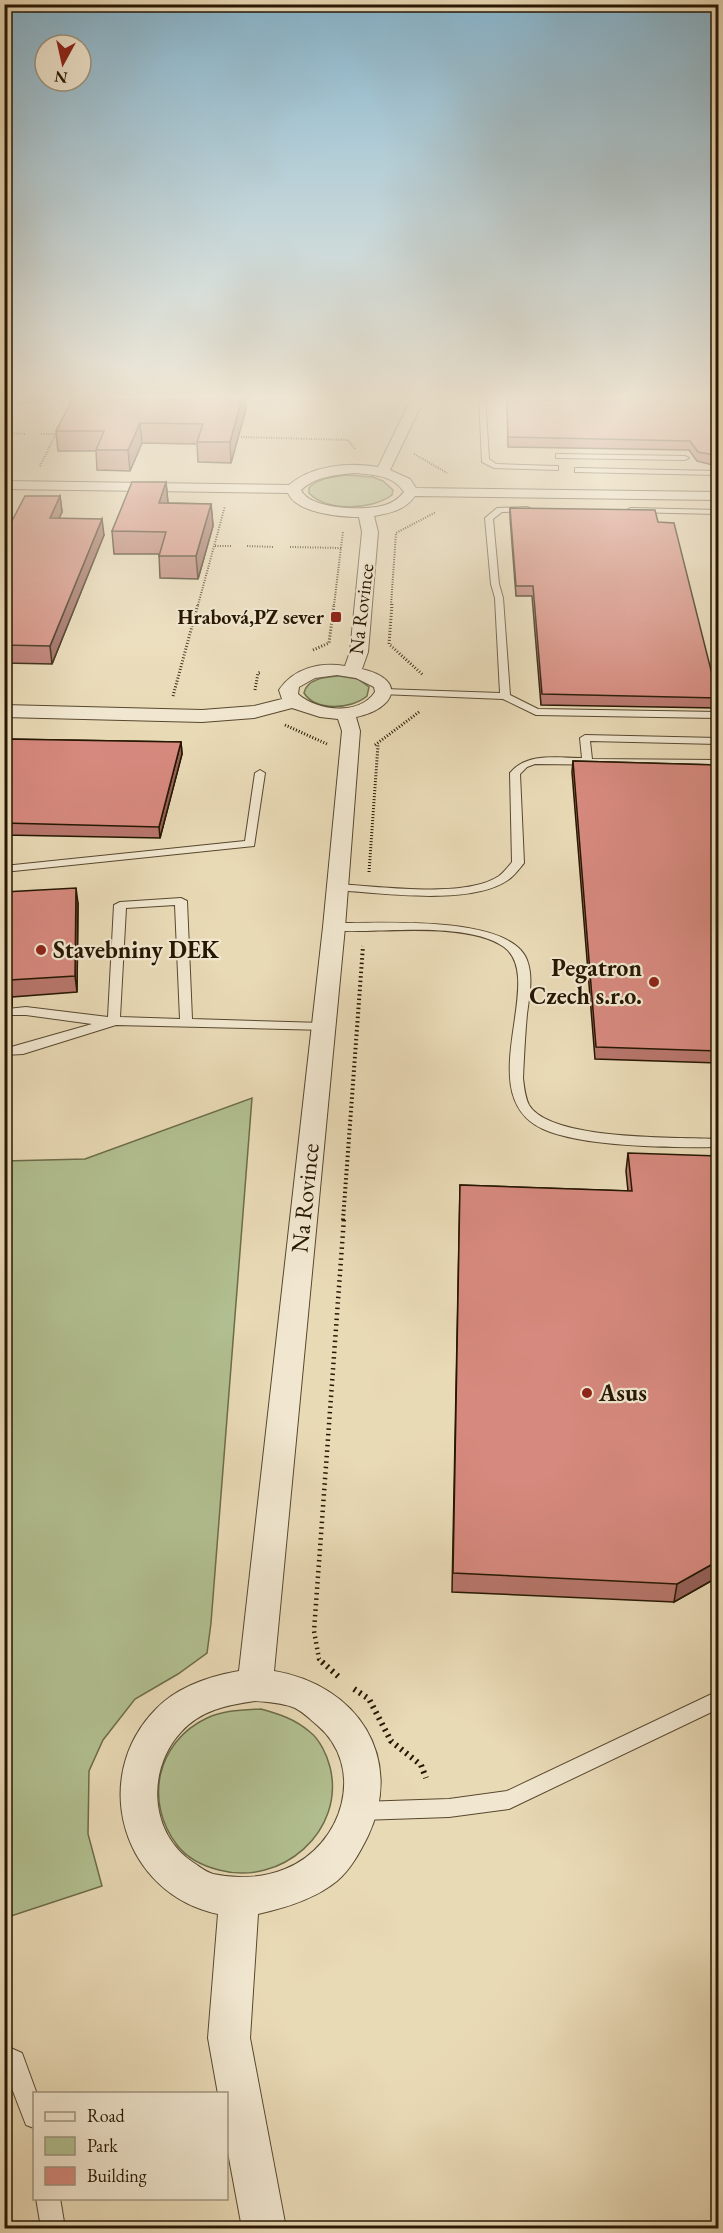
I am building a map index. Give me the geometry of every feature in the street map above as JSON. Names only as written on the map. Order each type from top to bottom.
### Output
[{"type":"street","points":[[299,499],[311,507],[337,512],[366,512],[398,505],[406,499]]},
{"type":"street","name":"Na Rovince","points":[[352,671],[359,652],[370,532],[366,512]]},
{"type":"street","name":"Na Rovince","points":[[294,702],[288,690],[298,678],[323,671],[352,671],[376,679],[382,685],[384,692]]},
{"type":"street","points":[[4,711],[202,716],[254,712],[294,702],[315,711],[345,713],[372,705],[380,699],[384,692]]},
{"type":"street","name":"Na Rovince","points":[[255,1685],[334,927],[351,731],[345,713]]},
{"type":"street","points":[[255,1685],[284,1688],[310,1698],[334,1714],[351,1737],[362,1763],[364,1791],[361,1811],[345,1847],[316,1875],[280,1893],[239,1898],[200,1889],[167,1868],[145,1838],[136,1802],[141,1766],[158,1733],[185,1707],[218,1690],[255,1685]]},
{"type":"street","points":[[239,1898],[229,2038],[264,2229]]},
{"type":"lane","points":[[505,696],[499,598],[495,584],[489,518],[500,510],[537,509]]},
{"type":"lane","points":[[618,510],[718,512]]},
{"type":"lane","points":[[384,692],[505,696],[536,712],[718,715]]},
{"type":"lane","points":[[587,760],[585,738],[718,741]]},
{"type":"lane","points":[[337,887],[452,891],[482,888],[503,879],[518,862],[515,773],[523,765],[534,761],[587,760],[718,764]]},
{"type":"lane","points":[[4,869],[250,844],[260,773]]},
{"type":"lane","points":[[114,1021],[120,905],[181,901],[186,1023]]},
{"type":"lane","points":[[334,927],[459,930],[493,936],[514,949],[523,966],[518,1093],[523,1107],[550,1128],[571,1134],[623,1139],[718,1143]]},
{"type":"lane","points":[[11,1012],[26,1011],[90,1020],[323,1027]]},
{"type":"lane","points":[[9,1052],[114,1021]]},
{"type":"lane","points":[[361,1811],[449,1808],[509,1800],[718,1700]]},
{"type":"lane","points":[[4,2056],[14,2061],[33,2114]]},
{"type":"lane","points":[[48,2200],[53,2229]]},
{"type":"path","points":[[173,697],[227,499]]},
{"type":"path","points":[[423,676],[389,644],[396,532],[438,511]]},
{"type":"path","points":[[309,652],[329,643],[343,531],[333,528]]},
{"type":"path","points":[[214,546],[232,546]]},
{"type":"path","points":[[247,546],[274,547]]},
{"type":"path","points":[[290,547],[341,548]]},
{"type":"path","points":[[367,888],[378,745],[423,709]]},
{"type":"path","points":[[278,722],[324,744],[332,744]]},
{"type":"path","points":[[364,927],[314,1631],[319,1659],[346,1684],[369,1699],[391,1741],[421,1765],[426,1778]]},
{"type":"green space","points":[[318,499],[384,499],[373,504],[350,507]]},
{"type":"green space","points":[[339,676],[358,679],[369,687],[367,696],[353,704],[325,706],[310,699],[304,693],[313,681]]},
{"type":"green space","points":[[252,1098],[207,1653],[178,1674],[135,1699],[103,1740],[89,1771],[88,1834],[102,1886],[5,1918],[5,1161],[85,1159]]},
{"type":"green space","points":[[261,1709],[293,1720],[314,1735],[320,1743],[330,1767],[332,1790],[328,1812],[318,1832],[304,1849],[286,1862],[265,1870],[242,1873],[219,1870],[196,1861],[177,1845],[167,1828],[161,1810],[160,1774],[166,1757],[176,1742],[207,1718],[220,1713]]},
{"type":"building","points":[[23,499],[59,499],[50,518],[102,519],[50,646],[4,645],[4,536]]},
{"type":"building","points":[[125,499],[160,499],[159,503],[211,504],[196,556],[159,556],[166,532],[112,531]]},
{"type":"building","points":[[510,508],[655,510],[658,522],[674,523],[718,698],[542,694],[533,586],[516,586]]},
{"type":"building","points":[[4,739],[181,742],[159,827],[4,823]]},
{"type":"building","name":"Pegatron Czech s.r.o.","points":[[573,761],[718,765],[718,1051],[596,1047]]},
{"type":"building","name":"Stavebniny DEK","points":[[76,888],[75,976],[10,980],[9,990],[4,990],[4,892]]},
{"type":"building","points":[[4,1000],[8,1001],[7,1029],[4,1030]]},
{"type":"building","name":"Asus","points":[[628,1153],[718,1156],[718,1561],[677,1584],[453,1573],[460,1185],[632,1191]]},
{"type":"place","name":"Hrabová,PZ sever","points":[[336,617]]},
{"type":"place","name":"Stavebniny DEK","points":[[41,950]]},
{"type":"place","name":"Pegatron Czech s.r.o.","points":[[654,982]]},
{"type":"place","name":"Asus","points":[[587,1393]]}]
